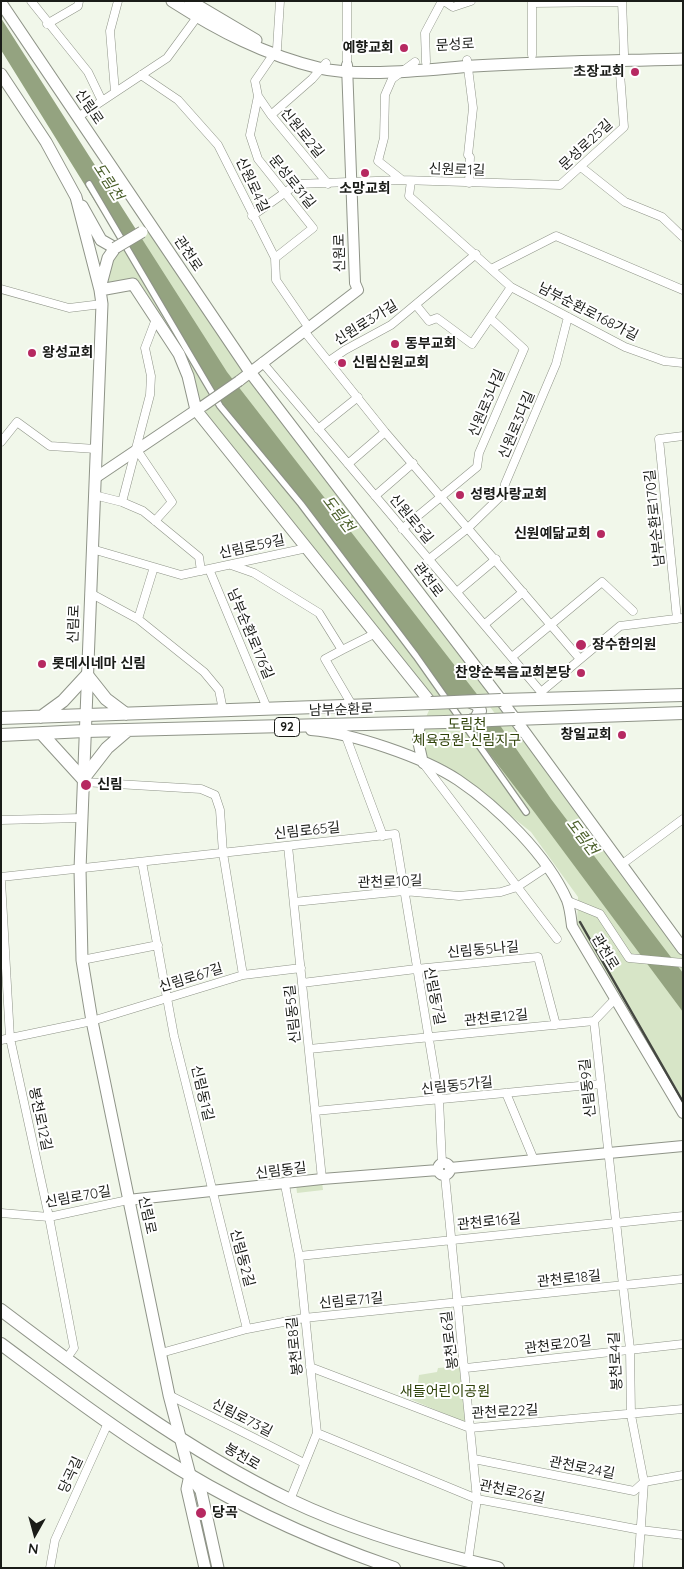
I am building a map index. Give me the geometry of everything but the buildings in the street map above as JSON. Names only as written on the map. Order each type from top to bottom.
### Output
[{"type":"main road","points":[[172,1],[201,13]]},
{"type":"main road","name":"문성로","points":[[190,1],[201,13],[275,52],[324,66],[347,68],[421,62],[467,63],[532,55],[622,57]]},
{"type":"main road","name":"신림로","points":[[1,3],[152,227]]},
{"type":"main road","points":[[347,68],[404,70],[467,63],[622,57],[683,52]]},
{"type":"main road","points":[[622,57],[683,59]]},
{"type":"main road","name":"신림로","points":[[1,74],[46,142],[76,197],[102,304],[81,818],[82,960],[92,1021],[128,1200],[169,1395],[190,1475]]},
{"type":"main road","points":[[76,197],[102,240],[115,248],[152,227]]},
{"type":"main road","name":"관천로","points":[[152,227],[250,372],[501,700],[683,949]]},
{"type":"main road","name":"신림로","points":[[100,290],[108,258],[115,248]]},
{"type":"main road","points":[[100,290],[133,284],[178,354],[199,408],[307,548],[431,703]]},
{"type":"main road","points":[[41,716],[63,701],[87,675],[106,699],[126,714]]},
{"type":"main road","name":"남부순환로","points":[[1,717],[431,703],[542,696],[683,695]]},
{"type":"main road","points":[[594,697],[588,700],[586,705],[589,714],[595,716]]},
{"type":"main road","points":[[470,701],[478,705],[480,711],[476,719],[470,721]]},
{"type":"main road","name":"남부순환로","points":[[1,735],[683,713]]},
{"type":"main road","points":[[42,734],[83,781],[107,748],[128,730]]},
{"type":"main road","name":"봉천로","points":[[1,1310],[179,1436],[236,1472],[290,1500],[380,1535],[498,1568]]},
{"type":"main road","points":[[1,1321],[18,1322]]},
{"type":"main road","points":[[1,1344],[108,1423],[190,1475],[257,1512],[394,1568]]},
{"type":"main road","points":[[190,1475],[187,1489],[205,1568]]},
{"type":"main road","points":[[190,1475],[201,1491],[218,1568]]},
{"type":"street","points":[[31,1],[88,72],[96,94],[102,101]]},
{"type":"street","points":[[48,24],[78,6],[79,1]]},
{"type":"street","points":[[115,92],[110,31],[118,1]]},
{"type":"street","points":[[275,52],[280,1]]},
{"type":"street","points":[[347,1],[347,68]]},
{"type":"street","points":[[402,180],[378,161],[384,138],[385,96],[392,79],[404,70],[421,62],[425,33],[443,1],[453,7],[470,1]]},
{"type":"street","points":[[532,55],[532,2],[622,2],[622,57]]},
{"type":"street","points":[[78,117],[168,58],[201,13]]},
{"type":"street","name":"문성로31길","points":[[275,52],[255,80],[258,96],[250,135],[258,159],[313,228],[275,258]]},
{"type":"street","name":"문성로25길","points":[[560,185],[624,127],[622,57]]},
{"type":"street","points":[[467,63],[472,108],[468,155],[470,157],[469,183]]},
{"type":"street","points":[[271,115],[324,66]]},
{"type":"street","name":"신원로","points":[[199,408],[239,381],[358,290],[354,283],[347,68]]},
{"type":"street","name":"신원로4길","points":[[141,75],[178,100],[218,144],[252,216],[275,258],[276,280],[306,330],[329,361],[385,432],[580,659]]},
{"type":"street","name":"신원로2길","points":[[258,96],[271,115],[328,184]]},
{"type":"street","points":[[581,167],[625,202],[662,217],[683,236]]},
{"type":"street","name":"신원로1길","points":[[352,182],[402,180],[560,185]]},
{"type":"street","name":"남부순환로168가길","points":[[411,181],[409,196],[493,268],[511,287],[625,347],[664,361],[683,363]]},
{"type":"street","points":[[252,216],[297,184],[352,182]]},
{"type":"street","points":[[89,184],[220,406],[301,504],[381,610],[526,812]]},
{"type":"street","points":[[493,268],[556,236],[683,290]]},
{"type":"street","name":"신원로3가길","points":[[329,361],[391,325],[476,254]]},
{"type":"street","points":[[491,319],[511,287]]},
{"type":"street","points":[[1,289],[69,308],[102,304]]},
{"type":"street","name":"신원로3가길","points":[[416,305],[429,321],[437,318],[472,344],[491,319]]},
{"type":"street","name":"신원로3다길","points":[[428,560],[468,528],[504,493],[506,484],[556,364],[568,317]]},
{"type":"street","points":[[122,502],[137,450],[151,385],[146,341],[156,319]]},
{"type":"street","name":"신원로3나길","points":[[441,496],[477,467],[478,453],[524,349],[491,319]]},
{"type":"street","name":"신원로5길","points":[[262,362],[428,560],[458,591],[542,696]]},
{"type":"street","points":[[318,429],[358,397]]},
{"type":"street","points":[[95,478],[199,408]]},
{"type":"street","points":[[1,442],[17,422],[50,446],[96,449]]},
{"type":"street","points":[[348,464],[385,432]]},
{"type":"street","name":"남부순환로170길","points":[[680,618],[659,439],[683,436]]},
{"type":"street","points":[[137,450],[172,502],[155,521]]},
{"type":"street","points":[[375,496],[413,463]]},
{"type":"street","name":"신림로59길","points":[[94,495],[122,502],[144,511],[199,557],[205,570]]},
{"type":"street","points":[[402,529],[441,496]]},
{"type":"street","name":"신림로59길","points":[[92,549],[181,575],[307,548]]},
{"type":"street","points":[[458,591],[496,559]]},
{"type":"street","points":[[229,565],[254,573],[319,614],[342,650]]},
{"type":"street","points":[[138,619],[154,567]]},
{"type":"street","name":"남부순환로176길","points":[[205,570],[267,708]]},
{"type":"street","points":[[512,657],[552,626],[602,582],[632,611]]},
{"type":"street","points":[[485,624],[524,592]]},
{"type":"street","points":[[90,593],[138,619],[204,672],[219,690],[223,710]]},
{"type":"street","points":[[542,696],[580,659],[620,626],[680,618]]},
{"type":"street","name":"남부순환로","points":[[352,705],[325,659],[376,633]]},
{"type":"street","name":"남부순환로","points":[[1,717],[26,715]]},
{"type":"street","points":[[420,722],[418,742],[423,763],[557,939]]},
{"type":"street","name":"관천로","points":[[260,728],[345,734],[423,763],[457,780],[488,804],[521,836],[547,867],[568,901],[572,926],[683,1113]]},
{"type":"street","name":"남부순환로","points":[[345,734],[383,836]]},
{"type":"street","points":[[83,781],[200,789],[215,795],[220,810],[223,854],[243,975]]},
{"type":"street","points":[[1,820],[81,818]]},
{"type":"street","points":[[621,865],[683,819]]},
{"type":"street","name":"신림로65길","points":[[1,877],[395,834]]},
{"type":"street","name":"신림동7길","points":[[395,834],[439,1100],[444,1169]]},
{"type":"street","name":"신림동5길","points":[[288,846],[322,1179]]},
{"type":"street","points":[[142,862],[166,999]]},
{"type":"street","name":"관천로10길","points":[[294,902],[404,891],[459,896],[501,892],[516,887],[547,867]]},
{"type":"street","name":"봉천로12길","points":[[1,881],[5,1039],[49,1217],[74,1348],[68,1358]]},
{"type":"street","points":[[568,901],[600,914],[629,958],[683,963]]},
{"type":"street","points":[[82,960],[158,945]]},
{"type":"street","name":"신림동5나길","points":[[302,983],[538,957],[556,1025]]},
{"type":"street","name":"신림로67길","points":[[5,1039],[92,1021],[243,975],[301,968]]},
{"type":"street","points":[[594,1021],[616,998]]},
{"type":"street","name":"신림동1길","points":[[166,999],[212,1193]]},
{"type":"street","name":"관천로12길","points":[[309,1049],[594,1021]]},
{"type":"street","name":"신림동9길","points":[[594,1021],[607,1153]]},
{"type":"street","name":"신림동5가길","points":[[316,1111],[600,1084]]},
{"type":"street","points":[[506,1093],[534,1160]]},
{"type":"street","name":"신림동길","points":[[128,1200],[212,1193],[322,1179],[683,1146]]},
{"type":"street","name":"봉천로4길","points":[[607,1153],[630,1349],[631,1415],[644,1482],[638,1568]]},
{"type":"street","name":"봉천로6길","points":[[444,1169],[478,1499],[468,1561]]},
{"type":"street","name":"봉천로8길","points":[[285,1185],[299,1256],[317,1433],[290,1500]]},
{"type":"street","name":"신림동2길","points":[[212,1193],[247,1329]]},
{"type":"street","name":"신림로70길","points":[[1,1213],[49,1217],[128,1200]]},
{"type":"street","name":"관천로16길","points":[[299,1256],[683,1216]]},
{"type":"street","name":"관천로18길","points":[[458,1304],[683,1279]]},
{"type":"street","name":"신림로71길","points":[[161,1353],[247,1329],[304,1318],[458,1304]]},
{"type":"street","name":"관천로20길","points":[[466,1368],[683,1344]]},
{"type":"street","name":"관천로22길","points":[[310,1366],[470,1428],[683,1409]]},
{"type":"street","name":"신림로73길","points":[[169,1395],[304,1464]]},
{"type":"street","name":"당곡길","points":[[50,1568],[55,1540],[108,1423]]},
{"type":"street","name":"관천로26길","points":[[317,1433],[478,1499],[641,1530],[683,1534]]},
{"type":"street","name":"관천로24길","points":[[474,1458],[634,1491],[644,1482],[683,1475]]},
{"type":"green space","name":"도림천 체육공원-신림지구","points":[[151,230],[491,690],[683,956],[683,1099],[577,924],[578,897],[531,832],[486,796],[426,762],[421,737],[426,716],[434,700],[204,415],[191,376],[134,281],[104,286],[110,263],[118,250]]},
{"type":"green space","points":[[322,1182],[323,1190],[297,1193],[296,1184]]},
{"type":"green space","name":"새들어린이공원","points":[[463,1366],[468,1424],[410,1399],[418,1383],[419,1375],[437,1372],[438,1368]]},
{"type":"shaded area","name":"도림천","points":[[1,18],[227,372],[490,711],[551,799],[683,973],[683,1012],[535,813],[220,403],[1,50]]},
{"type":"pier","points":[[485,700],[499,719],[461,721],[447,702]]},
{"type":"railway","points":[[580,922],[683,1102]]},
{"type":"place","name":"예향교회","points":[[404,48]]},
{"type":"place","name":"초장교회","points":[[635,72]]},
{"type":"place","name":"소망교회","points":[[365,173]]},
{"type":"place","name":"동부교회","points":[[395,344]]},
{"type":"place","name":"왕성교회","points":[[32,353]]},
{"type":"place","name":"신림신원교회","points":[[342,363]]},
{"type":"place","name":"성령사랑교회","points":[[460,495]]},
{"type":"place","name":"신원예닮교회","points":[[601,534]]},
{"type":"place","name":"장수한의원","points":[[581,645]]},
{"type":"place","name":"롯데시네마 신림","points":[[42,664]]},
{"type":"place","name":"찬양순복음교회본당","points":[[581,673]]},
{"type":"place","name":"창일교회","points":[[622,735]]},
{"type":"place","name":"신림","points":[[86,785]]},
{"type":"place","name":"당곡","points":[[201,1513]]}]
